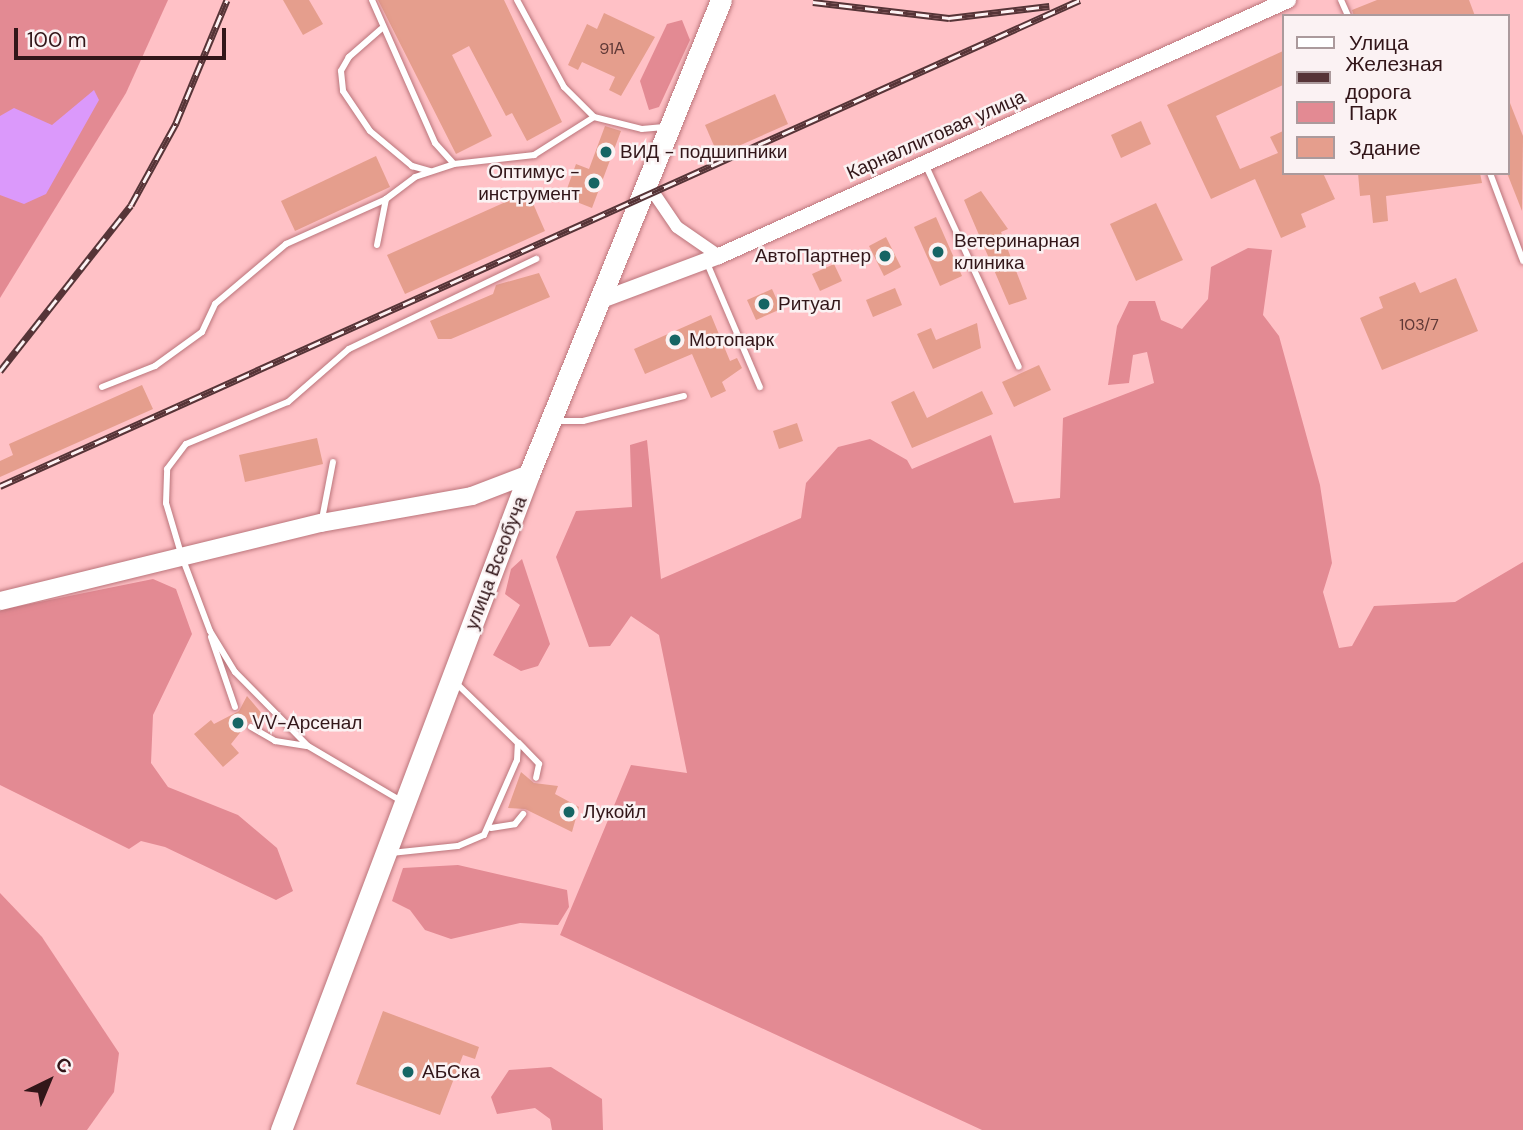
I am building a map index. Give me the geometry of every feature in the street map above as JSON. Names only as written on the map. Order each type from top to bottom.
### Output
[{"type":"main road","name":"улица Всеобуча","points":[[281,1130],[529,474],[722,0]]},
{"type":"main road","points":[[0,601],[321,523],[472,496],[529,474]]},
{"type":"street","name":"Карналлитовая улица","points":[[599,301],[712,258],[1288,0]]},
{"type":"street","points":[[646,182],[677,227],[712,258]]},
{"type":"lane","points":[[372,0],[381,29],[444,160],[454,164]]},
{"type":"lane","points":[[517,0],[564,87],[594,117],[642,129],[670,126]]},
{"type":"lane","points":[[381,29],[349,57],[341,71],[343,91],[370,131],[412,166],[433,171]]},
{"type":"lane","points":[[102,387],[155,366],[202,332],[215,304],[286,244],[386,200],[433,171],[454,164],[534,155],[594,117]]},
{"type":"lane","points":[[925,164],[1019,367]]},
{"type":"lane","points":[[1491,175],[1523,261]]},
{"type":"lane","points":[[377,245],[386,200]]},
{"type":"lane","points":[[712,258],[760,387]]},
{"type":"lane","points":[[235,707],[182,557],[166,503],[167,469],[186,444],[288,402],[349,349],[536,259]]},
{"type":"lane","points":[[551,421],[583,421],[684,396]]},
{"type":"lane","points":[[321,523],[332,462]]},
{"type":"lane","points":[[210,631],[235,672],[308,746],[404,803]]},
{"type":"lane","points":[[452,679],[539,764],[536,778]]},
{"type":"lane","points":[[251,727],[275,741],[308,746]]},
{"type":"lane","points":[[491,828],[518,743]]},
{"type":"lane","points":[[385,853],[464,845],[491,828],[515,824],[523,814]]},
{"type":"green space","points":[[0,0],[168,0],[126,93],[0,298]]},
{"type":"green space","points":[[682,20],[690,40],[659,107],[649,110],[640,81],[667,24]]},
{"type":"green space","points":[[1248,248],[1272,250],[1263,315],[1279,336],[1320,485],[1332,563],[1323,592],[1339,648],[1352,646],[1374,606],[1455,602],[1523,562],[1523,1130],[982,1130],[560,935],[631,765],[687,773],[659,635],[631,616],[610,646],[589,647],[556,557],[576,511],[632,507],[630,445],[647,440],[661,579],[801,518],[806,483],[838,447],[870,439],[907,460],[912,469],[991,435],[1014,503],[1060,498],[1063,418],[1154,383],[1147,352],[1133,355],[1129,383],[1108,385],[1117,326],[1129,301],[1155,301],[1161,320],[1182,329],[1208,299],[1211,267]]},
{"type":"green space","points":[[522,559],[550,644],[538,666],[521,671],[493,655],[520,605],[505,594],[511,569]]},
{"type":"green space","points":[[153,579],[176,589],[192,634],[153,715],[151,763],[168,787],[238,815],[277,848],[293,891],[276,900],[165,847],[141,841],[129,849],[0,785],[0,610]]},
{"type":"green space","points":[[458,865],[567,890],[569,907],[558,925],[520,923],[451,939],[425,930],[410,910],[392,901],[403,868]]},
{"type":"green space","points":[[0,893],[42,937],[119,1053],[114,1092],[87,1130],[0,1130]]},
{"type":"green space","points":[[551,1067],[602,1099],[603,1130],[552,1130],[550,1119],[535,1108],[497,1114],[491,1097],[509,1070]]},
{"type":"shaded area","points":[[94,90],[99,100],[46,194],[24,204],[0,195],[0,116],[14,108],[52,125]]},
{"type":"building","points":[[283,0],[309,0],[323,24],[303,35]]},
{"type":"building","points":[[378,0],[504,0],[562,122],[527,141],[512,113],[506,116],[469,46],[452,55],[492,136],[456,154]]},
{"type":"building","points":[[1377,0],[1469,0],[1474,14],[1353,14],[1352,10]]},
{"type":"building","points":[[604,13],[655,37],[621,96],[609,90],[615,77],[582,62],[578,70],[568,65],[587,24],[597,29]]},
{"type":"building","points":[[1282,51],[1282,85],[1216,116],[1240,169],[1278,153],[1270,137],[1282,131],[1282,175],[1324,175],[1335,199],[1301,214],[1306,227],[1281,238],[1255,179],[1211,199],[1167,105]]},
{"type":"building","points":[[775,94],[788,124],[718,155],[705,125]]},
{"type":"building","points":[[1509,101],[1523,136],[1522,211],[1508,175]]},
{"type":"building","points":[[1141,121],[1151,144],[1121,158],[1111,135]]},
{"type":"building","points":[[605,126],[621,131],[592,208],[564,197],[576,164],[589,169]]},
{"type":"building","points":[[376,156],[390,187],[295,231],[281,201]]},
{"type":"building","points":[[1358,175],[1480,175],[1482,183],[1386,196],[1388,221],[1373,223],[1370,195],[1360,196]]},
{"type":"building","points":[[981,191],[1008,229],[1001,232],[1027,299],[1009,305],[964,200]]},
{"type":"building","points":[[528,192],[545,231],[405,294],[387,255]]},
{"type":"building","points":[[1156,203],[1183,260],[1136,281],[1110,224]]},
{"type":"building","name":"Ветеринарная клиника","points":[[936,217],[962,276],[940,286],[914,227]]},
{"type":"building","name":"АвтоПартнер","points":[[886,237],[901,267],[884,276],[869,246]]},
{"type":"building","points":[[834,264],[842,281],[820,291],[812,274]]},
{"type":"building","points":[[539,273],[550,297],[451,339],[438,339],[430,321],[493,294],[496,285]]},
{"type":"building","points":[[1456,278],[1478,331],[1382,370],[1360,318],[1383,308],[1379,297],[1415,282],[1420,293]]},
{"type":"building","points":[[895,288],[902,305],[873,317],[866,300]]},
{"type":"building","name":"Ритуал","points":[[772,289],[781,309],[756,320],[747,300]]},
{"type":"building","points":[[711,315],[730,361],[737,358],[742,368],[722,382],[726,391],[711,398],[692,354],[645,374],[634,349]]},
{"type":"building","points":[[977,323],[981,348],[933,369],[917,334],[931,328],[936,340]]},
{"type":"building","points":[[1039,365],[1051,390],[1014,407],[1002,382]]},
{"type":"building","points":[[142,385],[153,409],[0,477],[0,461],[13,455],[9,444]]},
{"type":"building","points":[[914,391],[927,418],[982,391],[993,414],[912,448],[891,402]]},
{"type":"building","points":[[797,423],[803,441],[779,449],[773,431]]},
{"type":"building","points":[[317,438],[323,464],[245,482],[239,455]]},
{"type":"building","points":[[247,696],[264,716],[247,724],[231,744],[239,753],[223,767],[194,734],[211,720],[214,724],[239,711]]},
{"type":"building","points":[[521,772],[534,783],[558,786],[555,794],[579,807],[572,832],[525,809],[508,808]]},
{"type":"building","name":"АБСка","points":[[383,1011],[479,1047],[475,1059],[463,1055],[440,1115],[356,1084]]},
{"type":"railway","points":[[0,371],[131,205],[176,123],[227,0]]},
{"type":"railway","points":[[0,486],[1080,0]]},
{"type":"railway","points":[[813,2],[949,18],[1049,6]]},
{"type":"place","name":"ВИД - подшипники","points":[[606,152]]},
{"type":"place","name":"Оптимус - инструмент","points":[[594,183]]},
{"type":"place","name":"Ветеринарная клиника","points":[[938,252]]},
{"type":"place","name":"АвтоПартнер","points":[[885,256]]},
{"type":"place","name":"Ритуал","points":[[764,304]]},
{"type":"place","name":"Мотопарк","points":[[675,340]]},
{"type":"place","name":"VV-Арсенал","points":[[238,723]]},
{"type":"place","name":"Лукойл","points":[[569,812]]},
{"type":"place","name":"АБСка","points":[[408,1072]]}]
